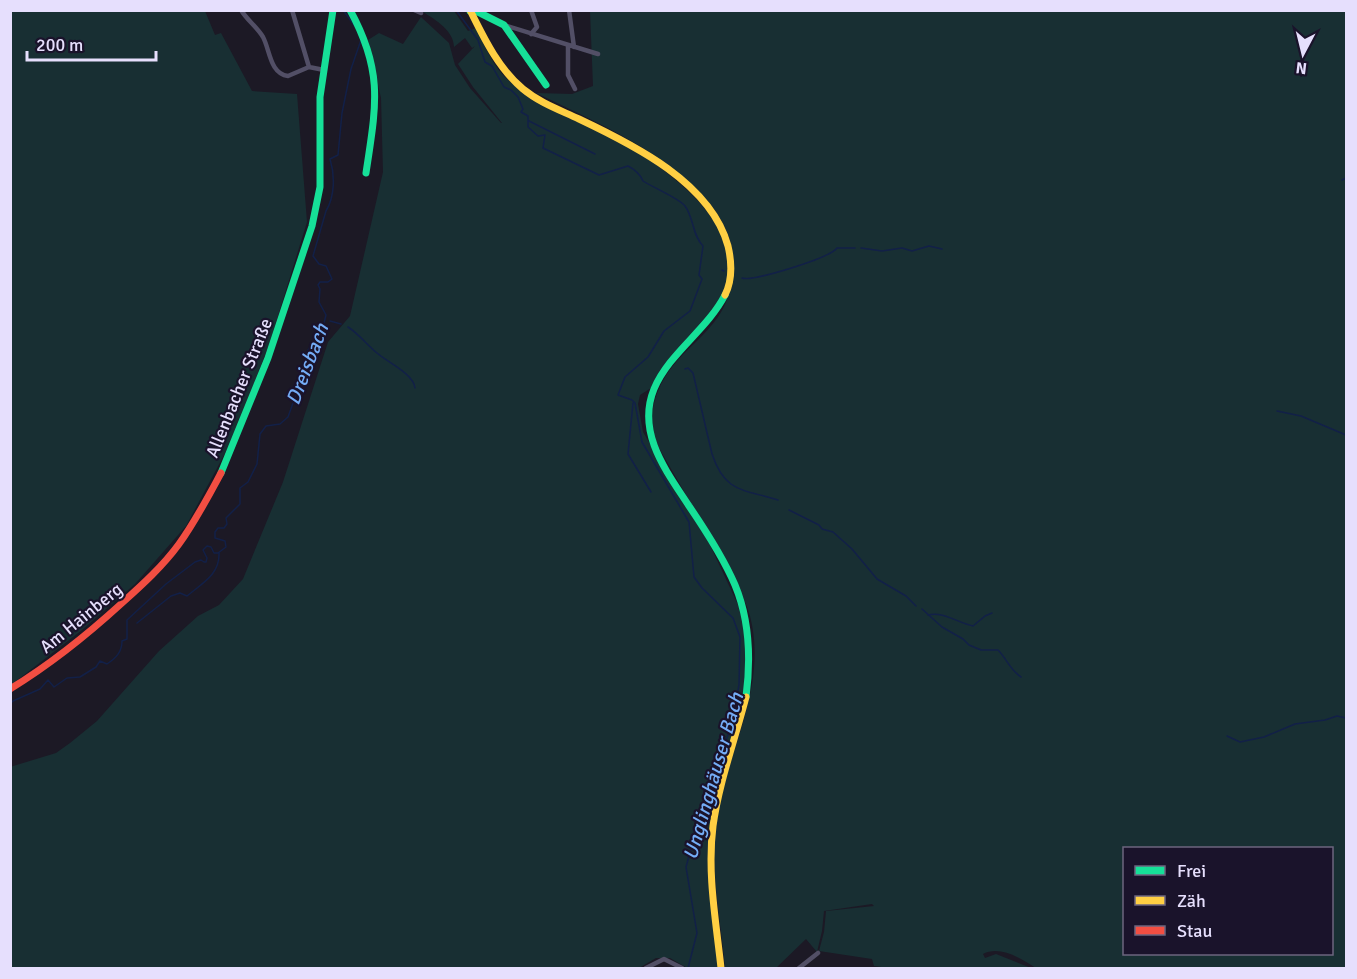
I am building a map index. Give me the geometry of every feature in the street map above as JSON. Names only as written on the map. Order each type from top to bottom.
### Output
[{"type":"main road","name":"Allenbacher Straße","points":[[164,563],[199,514],[234,443],[286,310],[316,210],[322,166],[320,106],[333,10]]},
{"type":"main road","points":[[350,10],[367,44],[375,78],[366,173]]},
{"type":"main road","points":[[470,10],[504,25],[546,85]]},
{"type":"main road","points":[[470,10],[498,63],[515,82],[534,97],[624,140],[667,168],[709,208],[729,244],[732,263],[721,305],[667,368],[652,395],[648,410],[650,433],[657,454],[721,560],[743,609],[748,632],[751,668],[749,687],[712,826],[714,908],[721,969]]},
{"type":"main road","name":"Am Hainberg","points":[[10,689],[40,671],[87,635],[132,596],[164,563]]},
{"type":"street","points":[[240,10],[263,37],[278,72],[288,76],[309,68],[324,70]]},
{"type":"street","points":[[292,10],[309,68]]},
{"type":"street","points":[[414,10],[421,13]]},
{"type":"street","points":[[531,10],[537,27],[531,34]]},
{"type":"street","points":[[569,10],[574,47]]},
{"type":"street","points":[[504,25],[598,54]]},
{"type":"street","points":[[568,45],[568,75],[575,89]]},
{"type":"street","points":[[799,969],[818,953]]},
{"type":"street","points":[[646,969],[664,959],[682,969]]},
{"type":"green space","points":[[11,11],[205,11],[215,35],[221,33],[252,91],[297,94],[307,222],[269,345],[231,442],[186,526],[135,584],[82,630],[11,685]]},
{"type":"green space","points":[[424,11],[454,11],[468,31],[476,28],[496,66],[513,84],[612,136],[660,168],[698,201],[714,221],[725,241],[729,263],[726,286],[721,299],[704,326],[651,388],[640,395],[638,404],[643,432],[709,543],[741,611],[747,642],[747,676],[739,717],[709,834],[719,968],[687,968],[670,958],[656,958],[639,968],[11,968],[10,767],[56,753],[70,743],[97,721],[159,651],[198,616],[219,605],[243,579],[283,482],[328,342],[350,316],[383,172],[381,98],[368,40],[379,33],[403,44],[421,17],[449,43],[455,65],[470,88],[502,123],[458,64],[475,46],[472,48],[465,38],[454,47],[448,31]]},
{"type":"green space","points":[[590,11],[1346,11],[1346,968],[1036,968],[1011,954],[996,951],[983,954],[985,958],[996,954],[1031,968],[889,968],[874,966],[872,959],[819,951],[826,911],[874,906],[872,904],[824,911],[817,952],[806,939],[776,968],[725,968],[715,878],[714,842],[721,798],[750,695],[754,669],[754,643],[750,616],[739,589],[659,448],[654,435],[652,414],[656,397],[667,373],[713,324],[726,302],[733,274],[730,241],[716,212],[693,185],[663,161],[630,140],[536,93],[572,94],[593,86]]},
{"type":"waterway","name":"Dreisbach","points":[[343,10],[354,25]]},
{"type":"waterway","name":"Unglinghäuser Bach","points":[[456,10],[478,40],[485,62],[492,66],[504,87],[518,97],[523,109],[521,112],[528,116],[528,127],[538,136],[545,135],[543,148],[599,175],[630,167],[639,174],[643,181],[685,206],[699,242],[703,246],[699,275],[702,279],[690,311],[664,331],[648,357],[625,377],[618,395],[635,403],[642,442],[689,522],[694,577],[733,618],[740,637],[739,685],[732,724],[711,775],[686,867],[697,933],[688,968]]},
{"type":"waterway","name":"Dreisbach","points":[[10,704],[40,689],[48,680],[54,687],[67,678],[80,677],[96,667],[100,661],[107,664],[110,662],[120,652],[122,641],[127,639],[127,620],[166,584],[195,562],[201,560],[206,562],[207,558],[203,550],[207,546],[211,547],[214,553],[226,547],[225,541],[215,538],[215,532],[218,528],[224,528],[227,524],[226,518],[240,504],[240,488],[248,482],[257,464],[260,434],[266,426],[280,424],[288,417],[307,352],[324,323],[326,315],[319,302],[318,285],[320,282],[328,282],[332,279],[326,266],[319,264],[313,256],[333,192],[333,172],[330,159],[338,155],[342,113],[351,69],[361,40]]},
{"type":"waterway","points":[[529,121],[595,154]]},
{"type":"waterway","points":[[1342,180],[1346,178]]},
{"type":"waterway","points":[[861,248],[882,251],[902,248],[912,251],[929,246],[942,249]]},
{"type":"waterway","points":[[742,278],[791,268],[821,257],[837,248],[855,248]]},
{"type":"waterway","points":[[330,321],[341,324]]},
{"type":"waterway","points":[[348,327],[377,353],[405,373],[415,388]]},
{"type":"waterway","points":[[685,369],[688,368],[693,373],[712,454],[723,476],[737,488],[778,500]]},
{"type":"waterway","points":[[633,403],[628,454],[651,492]]},
{"type":"waterway","points":[[1277,411],[1301,416],[1346,435]]},
{"type":"waterway","points":[[789,510],[819,525],[822,529],[833,532],[852,549],[877,579],[906,596],[916,606]]},
{"type":"waterway","points":[[137,623],[171,596],[180,593],[187,596],[204,583],[213,573],[219,553]]},
{"type":"waterway","points":[[922,609],[942,627],[969,645],[981,650],[998,650],[1021,677]]},
{"type":"waterway","points":[[928,615],[945,616],[973,626],[992,613]]},
{"type":"waterway","points":[[1227,736],[1240,742],[1264,737],[1295,724],[1337,716],[1346,718]]},
{"type":"traffic: fast","points":[[221,473],[268,358],[312,226],[320,187],[320,97],[333,10]]},
{"type":"traffic: fast","points":[[350,10],[361,32],[373,71],[374,108],[366,173]]},
{"type":"traffic: fast","points":[[470,11],[476,11],[504,25],[546,85]]},
{"type":"traffic: fast","points":[[725,295],[661,376],[649,405],[649,421],[656,451],[720,554],[740,599],[748,640],[746,697]]},
{"type":"traffic: slow","points":[[470,10],[499,62],[523,89],[543,102],[646,154],[688,185],[705,203],[719,224],[728,246],[731,271],[725,295]]},
{"type":"traffic: slow","points":[[721,968],[712,879],[711,844],[723,777],[746,697]]},
{"type":"traffic: jam","points":[[10,689],[40,670],[82,638],[152,575],[185,536],[221,473]]}]
